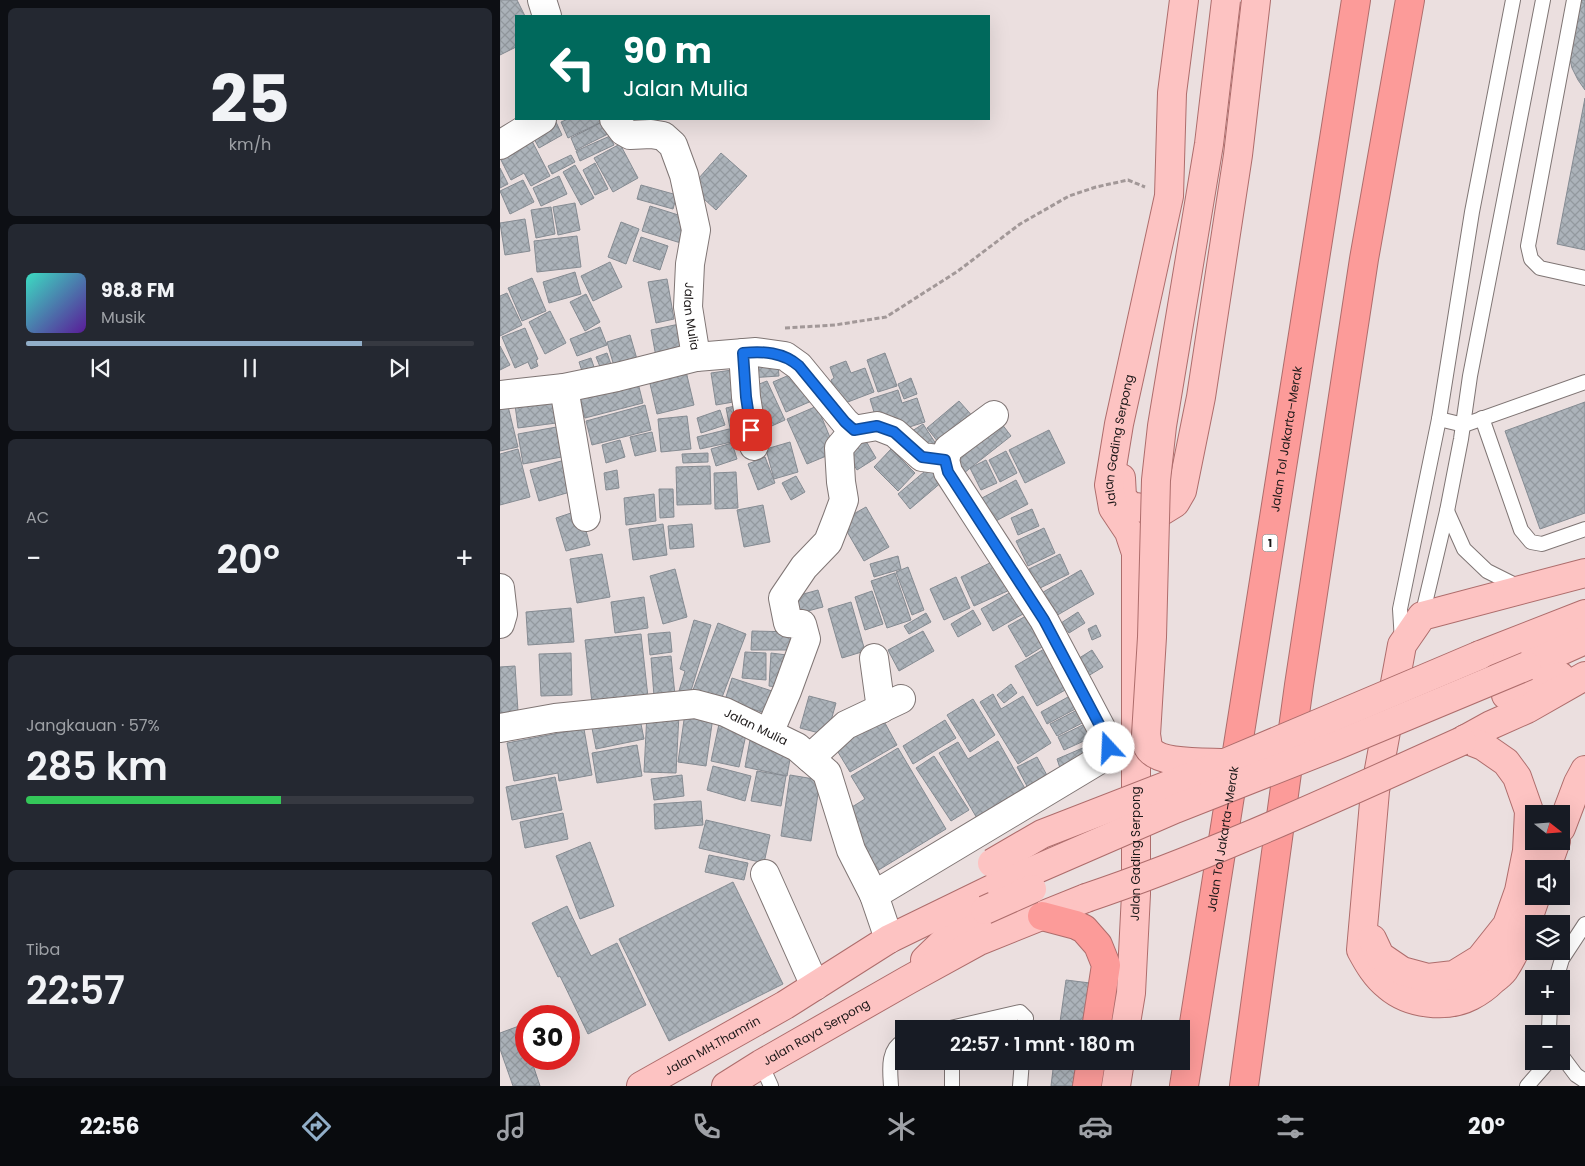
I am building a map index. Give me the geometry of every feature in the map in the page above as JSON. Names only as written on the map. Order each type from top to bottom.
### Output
[{"type":"highway","name":"Jalan Tol Jakarta–Merak","points":[[1184,1086],[1356,0]]},
{"type":"highway","points":[[1244,1086],[1299,685],[1364,259],[1410,0]]},
{"type":"highway","points":[[1042,916],[1076,924],[1098,945],[1106,966],[1097,1020]]},
{"type":"highway","points":[[1087,1086],[1090,1070]]},
{"type":"main road","name":"Jalan Gading Serpong","points":[[1126,1020],[1131,993],[1136,894],[1136,553],[1129,532],[1113,508],[1108,485],[1119,424],[1169,196],[1172,93],[1184,0]]},
{"type":"main road","points":[[1225,763],[1168,759],[1158,756],[1148,747],[1146,735],[1152,638],[1156,480],[1160,444],[1209,144],[1226,0]]},
{"type":"main road","points":[[1119,424],[1122,497],[1130,506],[1145,509],[1162,510],[1175,503],[1182,491],[1201,397],[1238,155],[1256,0]]},
{"type":"main road","points":[[1533,905],[1517,948],[1503,972],[1470,997],[1452,1002],[1434,1004],[1403,996],[1387,986],[1369,965],[1361,950],[1375,791],[1402,645],[1422,616],[1585,572]]},
{"type":"main road","points":[[816,986],[888,939],[932,916],[996,874],[1042,834],[1225,763],[1480,655],[1585,614]]},
{"type":"main road","points":[[996,874],[1335,746],[1585,640]]},
{"type":"main road","points":[[1516,702],[1576,670],[1585,670]]},
{"type":"main road","points":[[1516,702],[1585,676]]},
{"type":"main road","name":"Jalan Raya Serpong","points":[[726,1086],[766,1075],[908,980],[978,941],[1134,881],[1312,808],[1464,740],[1491,725],[1516,702]]},
{"type":"main road","name":"Jalan Raya Serpong","points":[[908,980],[932,952],[956,930],[985,910],[1157,834],[1516,702]]},
{"type":"main road","points":[[1363,920],[1380,956],[1402,971],[1428,978],[1454,975],[1480,959],[1507,925],[1519,891],[1527,851],[1529,811],[1517,777],[1506,762],[1483,746],[1464,740]]},
{"type":"main road","points":[[1570,807],[1583,777]]},
{"type":"main road","name":"Jalan MH.Thamrin","points":[[642,1086],[816,986]]},
{"type":"main road","points":[[1116,1086],[1119,1070]]},
{"type":"street","points":[[542,0],[547,15]]},
{"type":"street","name":"Jalan Mulia","points":[[615,120],[626,133],[658,134],[663,136],[673,145],[684,175],[696,230],[690,264],[688,307],[696,357],[749,352],[785,356],[792,359],[845,422],[854,430]]},
{"type":"street","points":[[500,145],[530,123]]},
{"type":"street","points":[[749,352],[746,397],[754,446]]},
{"type":"street","points":[[500,395],[564,388],[696,357]]},
{"type":"street","points":[[564,388],[586,517]]},
{"type":"street","points":[[874,895],[1104,757],[1109,748],[1108,741],[1044,620],[948,472],[945,460],[948,449],[994,415]]},
{"type":"street","points":[[769,733],[806,639],[802,624],[788,623],[783,598],[804,567],[828,542],[844,500],[840,482],[839,448],[854,430],[877,426],[894,432],[922,457],[945,460]]},
{"type":"street","points":[[500,588],[503,614],[500,624]]},
{"type":"street","points":[[810,758],[846,725],[891,704],[874,658]]},
{"type":"street","name":"Jalan Mulia","points":[[500,728],[555,718],[695,704],[725,712],[797,747],[827,774],[851,850],[874,895],[888,939]]},
{"type":"street","points":[[765,874],[816,986]]},
{"type":"lane","points":[[1402,645],[1400,609],[1439,419],[1472,212],[1513,0]]},
{"type":"lane","points":[[1422,616],[1447,511],[1464,425],[1470,376],[1543,0]]},
{"type":"lane","points":[[1574,0],[1528,246],[1531,259],[1540,268],[1585,278]]},
{"type":"lane","points":[[1439,419],[1464,425],[1585,382]]},
{"type":"lane","points":[[1482,418],[1522,530],[1531,542],[1542,544],[1585,529]]},
{"type":"lane","points":[[1447,511],[1464,549],[1486,571],[1524,589]]},
{"type":"lane","points":[[1559,970],[1562,959],[1585,924]]},
{"type":"lane","points":[[985,1020],[1020,1012],[1026,1020]]},
{"type":"lane","points":[[890,1086],[890,1066],[895,1048]]},
{"type":"lane","points":[[1570,1067],[1576,1075],[1585,1081]]},
{"type":"lane","points":[[952,1070],[952,1086]]},
{"type":"lane","points":[[1020,1086],[1021,1070]]},
{"type":"lane","points":[[1527,1086],[1541,1070]]},
{"type":"path","points":[[749,352],[771,330],[835,325],[886,317],[958,271],[1020,224],[1069,196],[1096,187],[1128,180],[1169,196]]},
{"type":"building","points":[[500,0],[517,0],[524,15],[515,15],[515,48],[500,55]]},
{"type":"building","points":[[1582,0],[1585,0],[1585,90],[1572,68],[1569,55],[1575,13]]},
{"type":"building","points":[[1585,98],[1585,250],[1557,244]]},
{"type":"building","points":[[566,120],[604,121],[568,138],[561,122]]},
{"type":"building","points":[[556,122],[562,135],[539,148],[532,135]]},
{"type":"building","points":[[602,122],[608,134],[576,150],[571,138]]},
{"type":"building","points":[[610,136],[614,145],[580,161],[576,151]]},
{"type":"building","points":[[532,141],[550,176],[531,186],[524,173],[511,180],[501,160],[515,153],[513,150]]},
{"type":"building","points":[[620,144],[638,178],[613,192],[594,158]]},
{"type":"building","points":[[721,153],[747,176],[716,210],[691,187]]},
{"type":"building","points":[[571,155],[575,162],[552,174],[548,166]]},
{"type":"building","points":[[595,163],[608,189],[595,195],[583,170]]},
{"type":"building","points":[[575,165],[594,198],[581,205],[563,172]]},
{"type":"building","points":[[500,168],[508,184],[500,188]]},
{"type":"building","points":[[559,176],[567,194],[541,206],[533,188]]},
{"type":"building","points":[[523,180],[534,202],[510,214],[500,191]]},
{"type":"building","points":[[641,185],[677,195],[673,209],[637,199]]},
{"type":"building","points":[[575,203],[580,230],[558,235],[553,207]]},
{"type":"building","points":[[650,206],[691,219],[684,244],[642,231]]},
{"type":"building","points":[[551,207],[555,234],[536,238],[531,210]]},
{"type":"building","points":[[525,219],[530,251],[505,255],[500,223]]},
{"type":"building","points":[[621,222],[639,229],[626,264],[608,257]]},
{"type":"building","points":[[577,236],[581,267],[537,272],[534,241]]},
{"type":"building","points":[[641,237],[668,246],[660,270],[633,261]]},
{"type":"building","points":[[610,262],[622,287],[593,301],[581,276]]},
{"type":"building","points":[[575,272],[581,294],[549,303],[543,282]]},
{"type":"building","points":[[532,278],[546,311],[522,321],[508,288]]},
{"type":"building","points":[[667,279],[674,319],[656,323],[648,282]]},
{"type":"building","points":[[507,293],[522,325],[500,336],[500,296]]},
{"type":"building","points":[[586,294],[600,322],[585,331],[570,302]]},
{"type":"building","points":[[550,311],[566,343],[545,354],[529,322]]},
{"type":"building","points":[[684,323],[690,356],[657,362],[651,330]]},
{"type":"building","points":[[600,327],[607,345],[577,356],[570,339]]},
{"type":"building","points":[[525,328],[538,359],[536,360],[538,366],[531,369],[528,362],[515,368],[502,337]]},
{"type":"building","points":[[630,335],[639,366],[616,373],[607,342]]},
{"type":"building","points":[[500,346],[510,365],[500,370]]},
{"type":"building","points":[[607,353],[613,370],[603,374],[596,357]]},
{"type":"building","points":[[885,353],[897,386],[878,392],[867,360]]},
{"type":"building","points":[[777,355],[779,376],[749,378],[747,357]]},
{"type":"building","points":[[591,358],[597,376],[585,380],[579,362]]},
{"type":"building","points":[[846,361],[851,373],[865,368],[874,392],[840,405],[831,380],[834,378],[830,367]]},
{"type":"building","points":[[685,367],[694,405],[657,414],[648,375]]},
{"type":"building","points":[[739,369],[745,400],[716,405],[711,373]]},
{"type":"building","points":[[801,370],[814,400],[786,412],[773,382]]},
{"type":"building","points":[[636,375],[643,403],[585,418],[578,389]]},
{"type":"building","points":[[911,378],[917,394],[904,399],[898,384]]},
{"type":"building","points":[[767,381],[785,420],[765,429],[749,388]]},
{"type":"building","points":[[560,390],[564,422],[518,428],[514,397]]},
{"type":"building","points":[[898,390],[902,403],[917,398],[925,422],[897,431],[878,425],[870,399]]},
{"type":"building","points":[[506,398],[518,447],[500,451],[500,400]]},
{"type":"building","points":[[959,401],[975,419],[942,447],[927,428]]},
{"type":"building","points":[[1585,402],[1585,513],[1540,529],[1505,431]]},
{"type":"building","points":[[744,404],[748,424],[730,428],[726,408]]},
{"type":"building","points":[[645,405],[651,430],[592,445],[586,421]]},
{"type":"building","points":[[817,406],[836,452],[807,464],[787,419]]},
{"type":"building","points":[[720,410],[725,425],[701,433],[697,418]]},
{"type":"building","points":[[995,415],[1011,436],[964,473],[948,451]]},
{"type":"building","points":[[687,416],[691,449],[661,452],[658,419]]},
{"type":"building","points":[[923,424],[938,447],[923,456],[909,433]]},
{"type":"building","points":[[562,426],[567,456],[523,464],[518,434]]},
{"type":"building","points":[[733,428],[736,441],[700,449],[697,437]]},
{"type":"building","points":[[1049,430],[1065,463],[1025,483],[1009,450]]},
{"type":"building","points":[[652,432],[656,451],[635,456],[630,437]]},
{"type":"building","points":[[863,436],[876,458],[857,470],[844,448]]},
{"type":"building","points":[[620,440],[625,457],[606,463],[602,445]]},
{"type":"building","points":[[790,442],[798,472],[774,479],[766,449]]},
{"type":"building","points":[[732,443],[737,459],[716,466],[711,449]]},
{"type":"building","points":[[518,449],[530,497],[500,505],[500,454]]},
{"type":"building","points":[[891,449],[915,473],[898,491],[874,467]]},
{"type":"building","points":[[1006,451],[1017,473],[1000,482],[989,460]]},
{"type":"building","points":[[708,453],[708,462],[683,463],[682,454]]},
{"type":"building","points":[[765,457],[775,483],[758,490],[748,464]]},
{"type":"building","points":[[568,459],[577,490],[539,501],[530,470]]},
{"type":"building","points":[[986,460],[997,483],[981,490],[970,468]]},
{"type":"building","points":[[710,466],[711,504],[677,505],[676,467]]},
{"type":"building","points":[[931,466],[943,481],[910,509],[898,494]]},
{"type":"building","points":[[617,470],[619,488],[606,490],[604,473]]},
{"type":"building","points":[[736,472],[738,508],[715,509],[714,473]]},
{"type":"building","points":[[796,476],[805,492],[791,500],[782,483]]},
{"type":"building","points":[[1016,480],[1028,504],[994,522],[982,498]]},
{"type":"building","points":[[659,489],[673,489],[674,517],[660,518]]},
{"type":"building","points":[[654,494],[656,521],[626,525],[624,498]]},
{"type":"building","points":[[763,505],[770,542],[744,547],[737,510]]},
{"type":"building","points":[[866,507],[889,547],[864,561],[841,521]]},
{"type":"building","points":[[1032,509],[1039,526],[1018,535],[1011,518]]},
{"type":"building","points":[[580,510],[590,545],[566,551],[556,518]]},
{"type":"building","points":[[663,524],[667,555],[633,560],[629,529]]},
{"type":"building","points":[[692,524],[694,547],[670,549],[668,526]]},
{"type":"building","points":[[1044,528],[1055,553],[1028,566],[1016,541]]},
{"type":"building","points":[[602,554],[610,597],[577,603],[570,559]]},
{"type":"building","points":[[1060,554],[1069,574],[1038,589],[1029,569]]},
{"type":"building","points":[[898,556],[901,569],[874,577],[870,564]]},
{"type":"building","points":[[998,559],[1012,589],[974,606],[961,577]]},
{"type":"building","points":[[908,567],[924,610],[912,615],[896,572]]},
{"type":"building","points":[[675,569],[687,617],[663,624],[650,576]]},
{"type":"building","points":[[1081,570],[1094,594],[1054,617],[1040,594]]},
{"type":"building","points":[[895,573],[911,620],[887,628],[871,581]]},
{"type":"building","points":[[956,577],[970,608],[944,620],[930,589]]},
{"type":"building","points":[[1018,588],[1030,610],[993,631],[981,609]]},
{"type":"building","points":[[818,590],[823,607],[800,613],[796,596]]},
{"type":"building","points":[[872,591],[883,624],[865,630],[855,597]]},
{"type":"building","points":[[644,597],[648,628],[615,633],[611,602]]},
{"type":"building","points":[[851,602],[865,651],[842,658],[828,609]]},
{"type":"building","points":[[571,608],[574,642],[528,645],[526,612]]},
{"type":"building","points":[[973,610],[981,624],[958,637],[951,624]]},
{"type":"building","points":[[1033,612],[1050,642],[1026,657],[1008,626]]},
{"type":"building","points":[[1078,612],[1085,623],[1069,633],[1061,623]]},
{"type":"building","points":[[926,613],[931,622],[909,634],[904,626]]},
{"type":"building","points":[[694,620],[711,625],[690,694],[679,691],[685,671],[680,669]]},
{"type":"building","points":[[718,623],[746,634],[721,700],[693,690]]},
{"type":"building","points":[[1096,625],[1101,636],[1092,640],[1088,629]]},
{"type":"building","points":[[752,631],[795,632],[796,650],[751,650]]},
{"type":"building","points":[[923,631],[934,651],[899,671],[888,650]]},
{"type":"building","points":[[670,632],[672,652],[650,655],[648,634]]},
{"type":"building","points":[[641,634],[648,697],[592,703],[585,640]]},
{"type":"building","points":[[1051,645],[1074,685],[1037,706],[1015,666]]},
{"type":"building","points":[[1092,650],[1103,667],[1083,679],[1073,662]]},
{"type":"building","points":[[745,652],[766,653],[766,680],[742,678]]},
{"type":"building","points":[[571,653],[572,695],[541,696],[539,654]]},
{"type":"building","points":[[771,653],[787,655],[785,688],[769,686]]},
{"type":"building","points":[[671,656],[675,695],[654,696],[651,658]]},
{"type":"building","points":[[515,666],[518,711],[500,713],[500,667]]},
{"type":"building","points":[[732,678],[772,691],[765,713],[725,700]]},
{"type":"building","points":[[1011,684],[1017,693],[1004,703],[997,695]]},
{"type":"building","points":[[1077,692],[1083,705],[1047,724],[1041,712]]},
{"type":"building","points":[[993,694],[1001,709],[1023,696],[1051,743],[1018,764],[980,702]]},
{"type":"building","points":[[809,696],[836,703],[827,735],[800,728]]},
{"type":"building","points":[[973,699],[995,735],[970,752],[947,715]]},
{"type":"building","points":[[1083,707],[1090,719],[1057,736],[1050,724]]},
{"type":"building","points":[[647,713],[679,714],[676,773],[644,772]]},
{"type":"building","points":[[685,713],[713,717],[706,766],[678,762]]},
{"type":"building","points":[[639,714],[644,739],[596,749],[591,723]]},
{"type":"building","points":[[880,714],[897,745],[850,772],[832,742]]},
{"type":"building","points":[[945,720],[956,738],[913,764],[903,746]]},
{"type":"building","points":[[1089,722],[1095,736],[1064,750],[1058,737]]},
{"type":"building","points":[[719,724],[747,730],[739,767],[711,761]]},
{"type":"building","points":[[584,729],[592,775],[559,781],[558,773],[514,781],[507,743]]},
{"type":"building","points":[[750,740],[792,748],[787,776],[745,767]]},
{"type":"building","points":[[998,741],[1027,792],[978,820],[939,753],[958,742],[968,759]]},
{"type":"building","points":[[1092,744],[1098,758],[1062,774],[1057,759]]},
{"type":"building","points":[[637,745],[642,776],[597,783],[592,753]]},
{"type":"building","points":[[898,748],[946,829],[877,871],[842,813],[865,799],[851,776]]},
{"type":"building","points":[[934,756],[969,810],[951,821],[916,768]]},
{"type":"building","points":[[1037,757],[1049,779],[1029,790],[1017,767]]},
{"type":"building","points":[[713,766],[751,776],[745,801],[707,790]]},
{"type":"building","points":[[757,771],[786,776],[781,806],[751,801]]},
{"type":"building","points":[[682,775],[684,796],[654,800],[651,779]]},
{"type":"building","points":[[790,775],[820,780],[811,841],[781,836]]},
{"type":"building","points":[[555,777],[562,810],[512,820],[506,787]]},
{"type":"building","points":[[701,801],[703,825],[655,829],[654,804]]},
{"type":"building","points":[[563,813],[568,839],[525,848],[520,822]]},
{"type":"building","points":[[706,820],[770,835],[764,863],[699,848]]},
{"type":"building","points":[[590,842],[614,906],[580,919],[556,856]]},
{"type":"building","points":[[709,855],[748,863],[744,880],[705,872]]},
{"type":"building","points":[[733,882],[783,984],[669,1041],[619,939]]},
{"type":"building","points":[[567,906],[591,956],[617,943],[646,1005],[588,1034],[580,1017],[580,1005],[574,1005],[532,923]]},
{"type":"building","points":[[1066,980],[1090,983],[1084,1020],[1060,1020]]},
{"type":"building","points":[[515,1027],[515,1070],[535,1070],[540,1086],[513,1086],[500,1049],[500,1033]]},
{"type":"building","points":[[1053,1070],[1077,1070],[1075,1086],[1051,1086]]},
{"type":"route","points":[[751,430],[746,397],[743,353],[777,354],[792,359],[845,422],[854,430],[877,426],[894,432],[922,457],[945,460],[948,472],[1044,620],[1108,741],[1109,748]]}]
